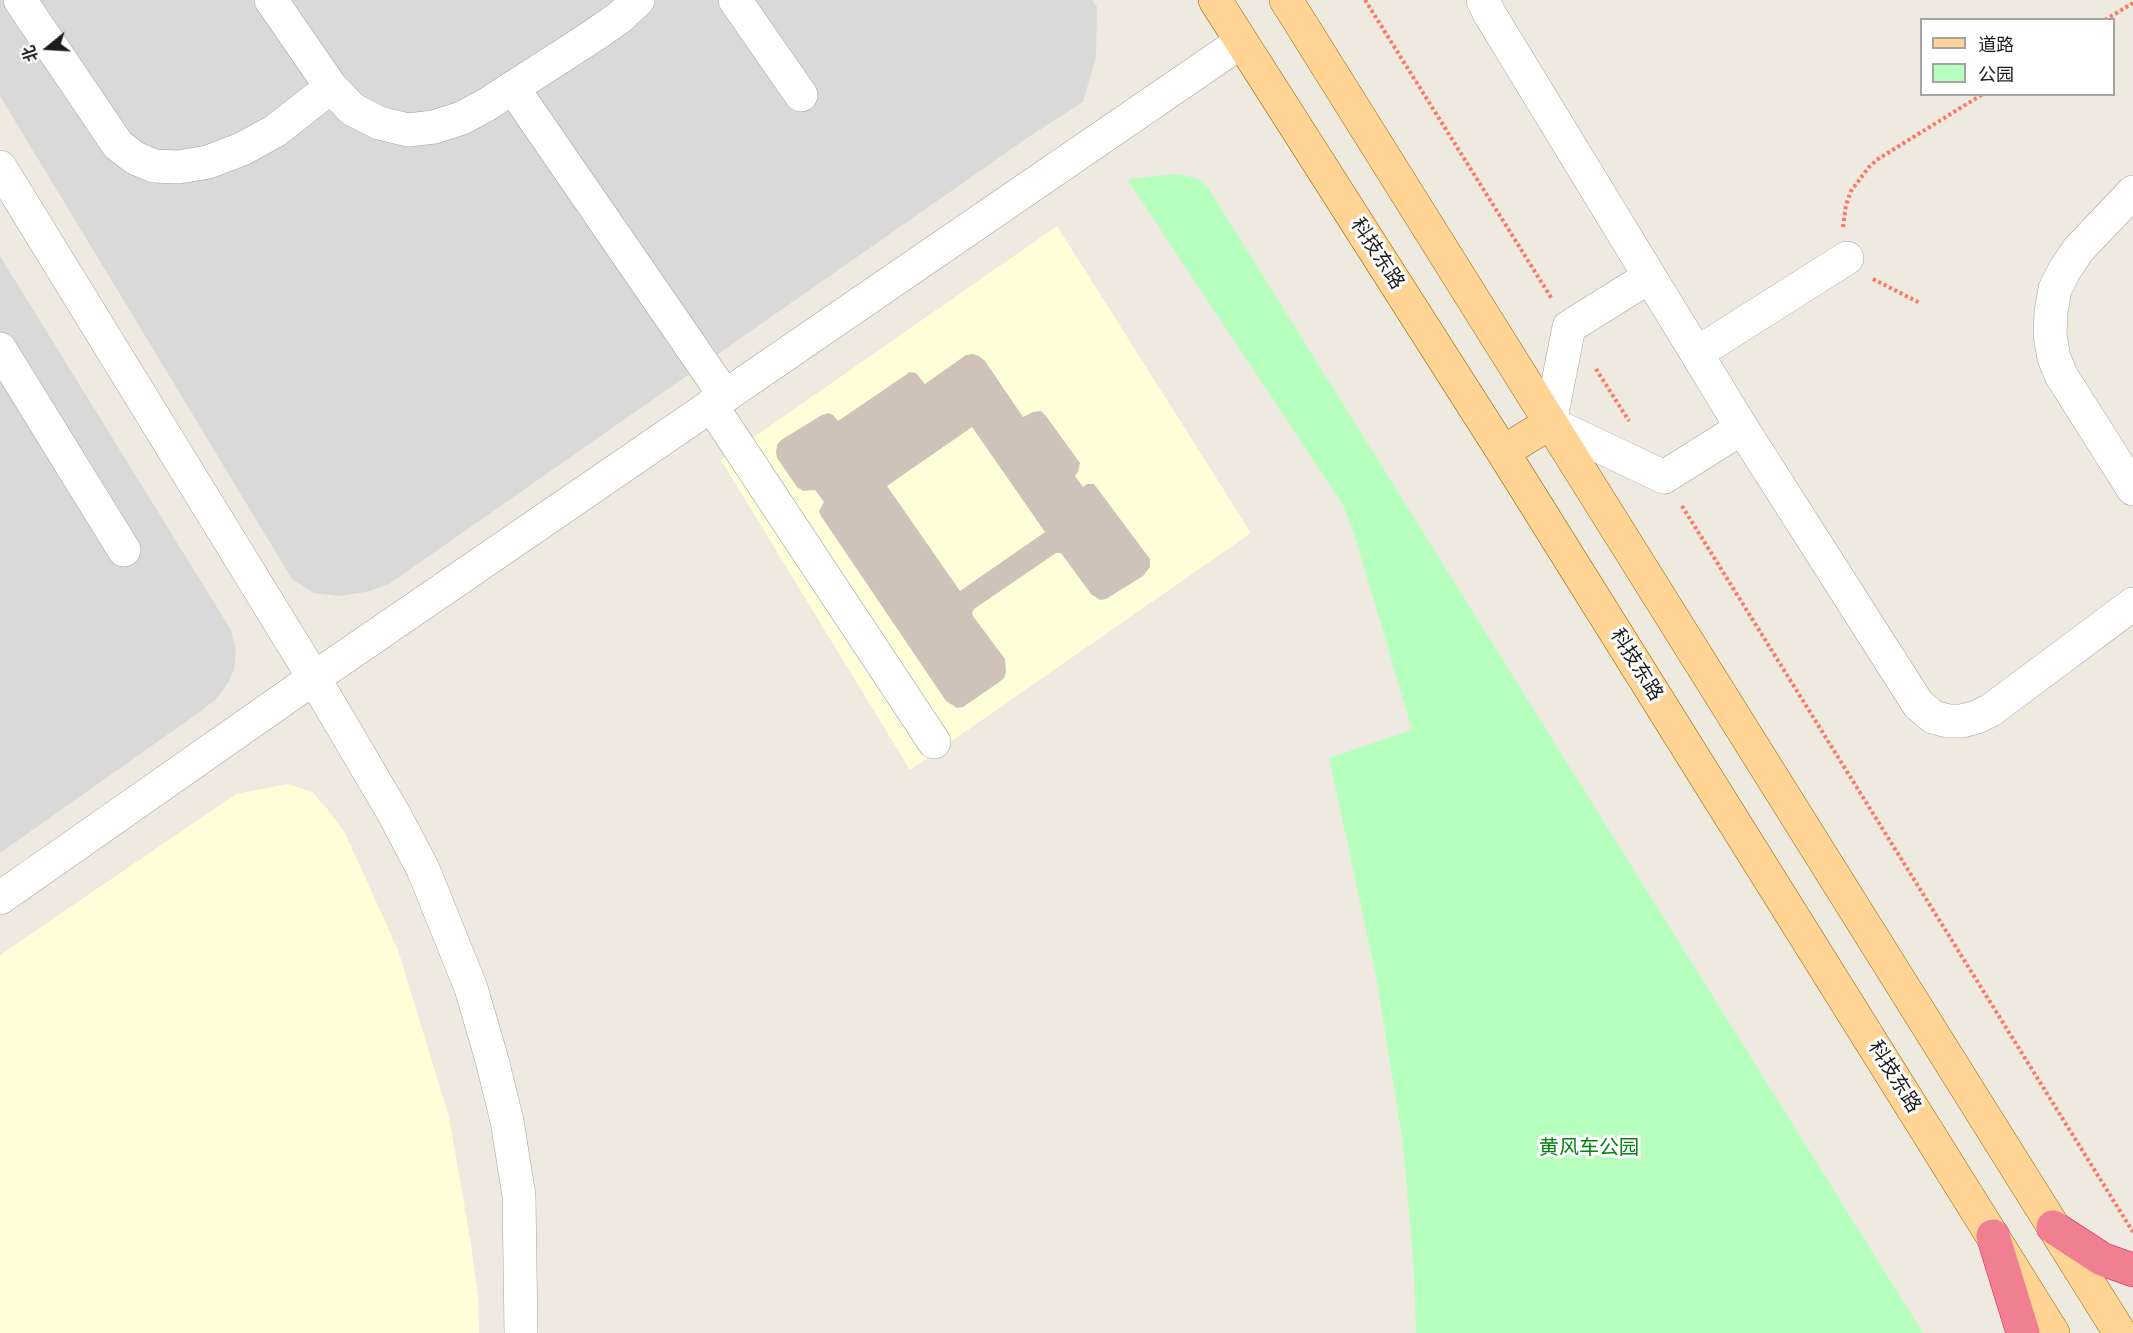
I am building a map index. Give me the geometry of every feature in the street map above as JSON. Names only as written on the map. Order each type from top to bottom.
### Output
[{"type":"highway","points":[[2053,1227],[2102,1259],[2133,1270]]},
{"type":"highway","points":[[1993,1236],[2023,1333]]},
{"type":"main road","name":"科技东路","points":[[1215,0],[1503,452],[2054,1333]]},
{"type":"main road","points":[[1289,1],[1550,423],[2120,1333]]},
{"type":"main road","points":[[1503,452],[1550,423]]},
{"type":"street","points":[[20,0],[118,145],[135,158],[154,166],[179,167],[199,164],[242,149],[275,131],[331,87]]},
{"type":"street","points":[[272,0],[331,87],[352,109],[379,123],[408,130],[434,127],[462,118],[513,88],[611,23],[638,0]]},
{"type":"street","points":[[735,0],[801,95]]},
{"type":"street","points":[[1483,0],[1742,428],[1917,704],[1933,717],[1948,721],[1962,721],[1977,717],[1991,710],[2133,604]]},
{"type":"street","points":[[0,898],[314,678],[1241,42]]},
{"type":"street","points":[[513,88],[718,401],[934,742]]},
{"type":"street","points":[[0,166],[314,678],[394,814],[423,869],[471,988],[507,1121],[519,1197],[521,1333]]},
{"type":"street","points":[[2133,192],[2078,250],[2064,271],[2055,289],[2050,335],[2054,358],[2061,375],[2133,489]]},
{"type":"street","points":[[1697,353],[1847,258]]},
{"type":"street","points":[[1649,277],[1569,327],[1550,423],[1664,477],[1742,428]]},
{"type":"street","points":[[0,349],[124,550]]},
{"type":"path","points":[[1365,0],[1632,427]]},
{"type":"path","points":[[2108,18],[2133,3]]},
{"type":"path","points":[[1920,303],[1868,276],[1847,258],[1843,239],[1844,214],[1851,191],[1859,178],[1878,159],[1980,96]]},
{"type":"path","points":[[1664,477],[2133,1232]]},
{"type":"shaded area","points":[[0,0],[1092,0],[1097,7],[1096,57],[1083,102],[1030,136],[389,584],[367,592],[338,596],[314,593],[292,579],[0,96]]},
{"type":"shaded area","points":[[1057,226],[1251,533],[910,770],[721,460]]},
{"type":"shaded area","points":[[0,256],[231,630],[236,650],[234,670],[217,698],[0,853]]},
{"type":"shaded area","points":[[288,784],[312,792],[345,833],[398,950],[449,1117],[478,1295],[479,1333],[0,1333],[0,955],[236,794]]},
{"type":"green space","name":"黄风车公园","points":[[1177,174],[1196,178],[1207,186],[1923,1333],[1416,1333],[1414,1271],[1403,1144],[1376,976],[1329,758],[1412,730],[1353,530],[1343,505],[1127,179]]},
{"type":"building","points":[[973,354],[985,361],[1023,417],[1041,411],[1046,416],[1080,463],[1075,476],[1083,487],[1087,484],[1094,484],[1150,559],[1150,567],[1143,576],[1106,599],[1100,600],[1091,594],[1061,553],[1056,553],[974,609],[973,616],[1005,659],[1006,672],[1004,678],[998,683],[963,707],[957,708],[946,701],[821,516],[819,511],[824,502],[815,490],[803,491],[797,487],[777,458],[776,452],[781,440],[822,415],[829,413],[838,421],[910,372],[916,373],[925,384],[966,355]],"holes":[[[972,427],[1045,532],[960,591],[887,486]]]}]
